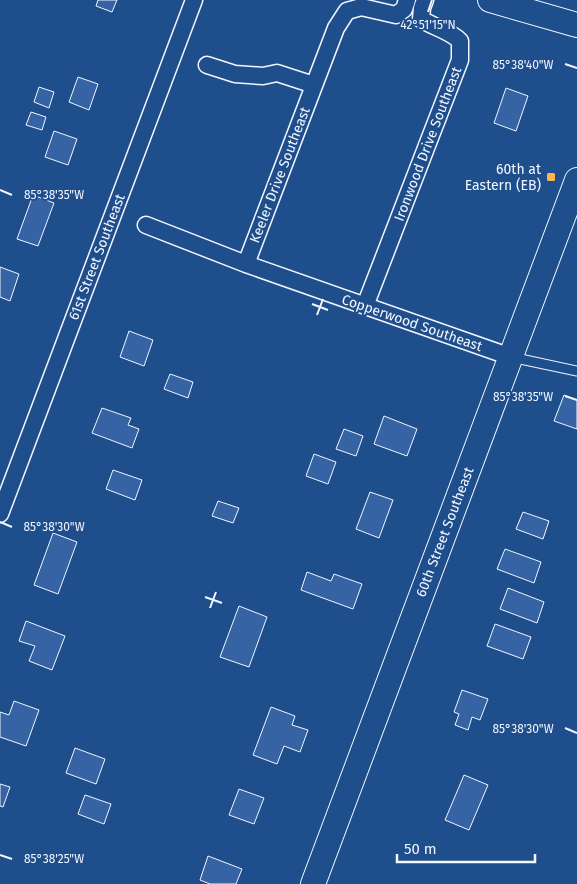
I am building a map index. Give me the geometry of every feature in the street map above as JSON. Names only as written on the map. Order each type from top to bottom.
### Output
[{"type":"main road","points":[[490,0],[577,25]]},
{"type":"main road","name":"60th Street Southeast","points":[[314,884],[577,180]]},
{"type":"street","name":"61st Street Southeast","points":[[0,514],[194,0]]},
{"type":"street","name":"Keeler Drive Southeast","points":[[246,264],[336,28],[347,11],[361,7],[396,15],[404,9],[407,0]]},
{"type":"street","name":"Ironwood Drive Southeast","points":[[365,306],[460,60],[460,41],[454,34],[432,26],[421,19],[425,0]]},
{"type":"street","points":[[207,65],[235,74],[263,76],[277,73],[314,85]]},
{"type":"street","name":"Copperwood Southeast","points":[[146,225],[246,264],[511,357]]},
{"type":"lane","points":[[511,357],[577,371]]},
{"type":"building","points":[[98,0],[117,0],[112,12],[96,6]]},
{"type":"building","points":[[78,77],[98,84],[89,110],[69,102]]},
{"type":"building","points":[[39,87],[54,92],[49,108],[34,102]]},
{"type":"building","points":[[506,88],[528,96],[516,131],[494,123]]},
{"type":"building","points":[[31,112],[46,117],[42,130],[26,125]]},
{"type":"building","points":[[54,131],[77,139],[68,165],[45,157]]},
{"type":"building","points":[[33,195],[54,203],[38,246],[17,239]]},
{"type":"building","points":[[0,267],[19,274],[10,301],[0,297]]},
{"type":"building","points":[[129,331],[153,340],[144,366],[120,357]]},
{"type":"building","points":[[170,374],[193,382],[188,398],[164,389]]},
{"type":"building","points":[[564,395],[577,400],[577,429],[554,421]]},
{"type":"building","points":[[102,408],[131,418],[128,425],[139,429],[132,448],[92,433]]},
{"type":"building","points":[[384,416],[417,429],[407,456],[374,444]]},
{"type":"building","points":[[344,429],[363,436],[356,456],[336,449]]},
{"type":"building","points":[[314,454],[336,462],[328,484],[306,476]]},
{"type":"building","points":[[113,470],[142,480],[135,500],[106,489]]},
{"type":"building","points":[[370,492],[393,500],[379,538],[356,529]]},
{"type":"building","points":[[218,501],[239,508],[233,523],[212,516]]},
{"type":"building","points":[[523,512],[549,521],[543,539],[516,529]]},
{"type":"building","points":[[53,533],[77,542],[58,594],[34,585]]},
{"type":"building","points":[[505,549],[541,562],[534,583],[497,569]]},
{"type":"building","points":[[307,572],[331,581],[334,574],[362,584],[353,609],[301,590]]},
{"type":"building","points":[[508,588],[544,602],[537,623],[500,609]]},
{"type":"building","points":[[239,606],[267,617],[249,667],[220,657]]},
{"type":"building","points":[[26,621],[65,636],[52,670],[29,661],[35,646],[19,641]]},
{"type":"building","points":[[495,624],[531,637],[523,659],[487,646]]},
{"type":"building","points":[[462,690],[488,699],[480,720],[472,717],[468,730],[455,725],[459,714],[454,712]]},
{"type":"building","points":[[14,701],[39,710],[26,746],[0,737],[0,712],[9,715]]},
{"type":"building","points":[[271,707],[295,716],[292,725],[308,730],[300,752],[284,746],[277,764],[253,755]]},
{"type":"building","points":[[75,748],[105,759],[96,784],[66,773]]},
{"type":"building","points":[[464,775],[488,785],[469,830],[445,820]]},
{"type":"building","points":[[0,784],[10,787],[3,807],[0,806]]},
{"type":"building","points":[[239,789],[264,798],[254,824],[229,815]]},
{"type":"building","points":[[85,795],[111,804],[104,824],[78,814]]},
{"type":"building","points":[[208,856],[242,869],[236,884],[210,884],[200,880]]},
{"type":"place","name":"60th at Eastern (EB)","points":[[551,177]]}]
